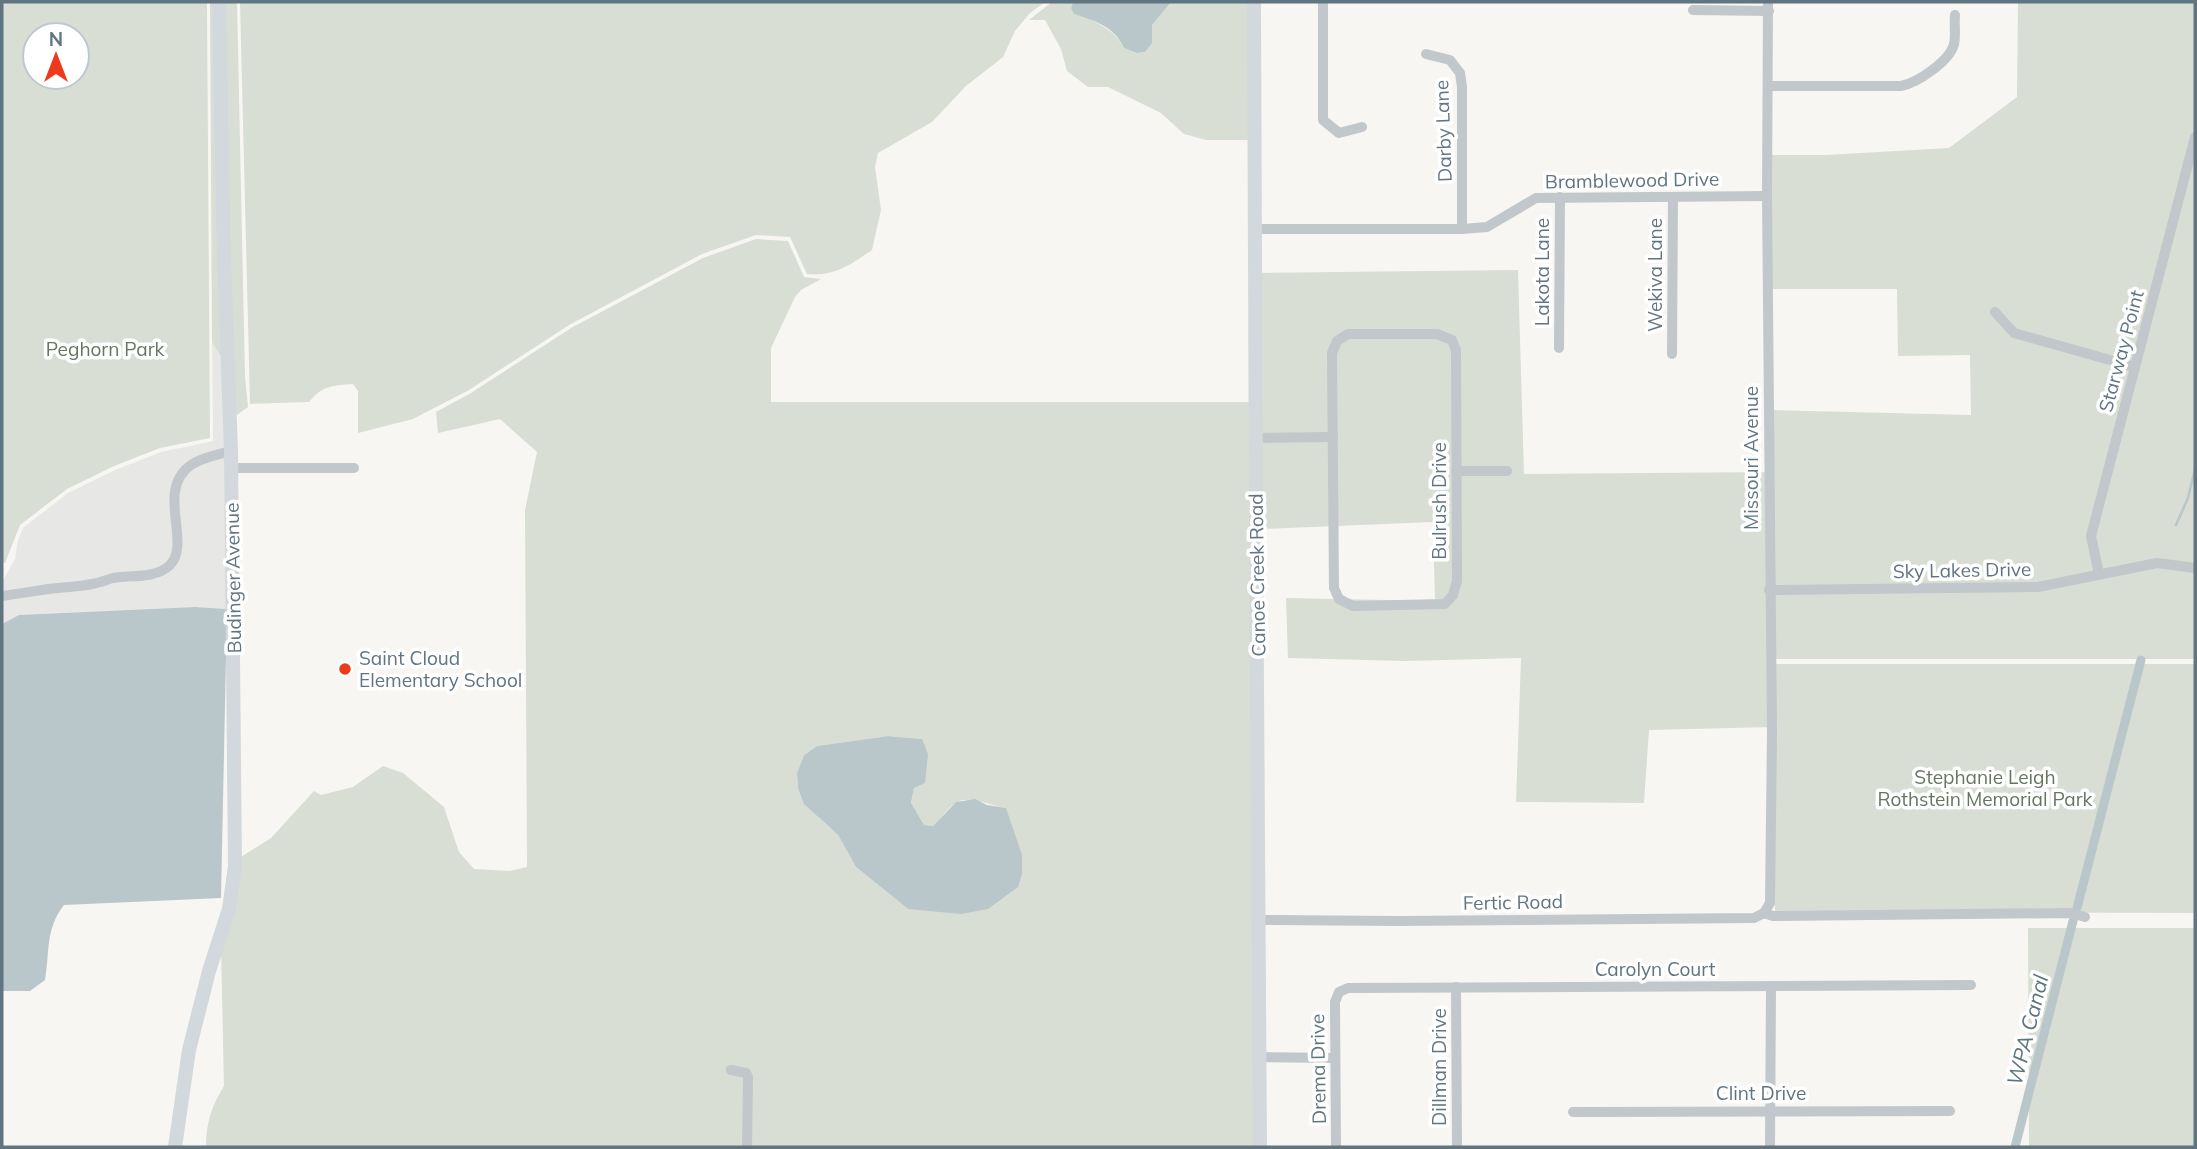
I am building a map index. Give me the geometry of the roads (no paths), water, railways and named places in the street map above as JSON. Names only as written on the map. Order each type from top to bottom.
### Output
[{"type":"street","name":"Budinger Avenue","points":[[175,1147],[189,1051],[209,971],[229,909],[235,866],[232,468],[224,260],[219,2]]},
{"type":"street","name":"Canoe Creek Road","points":[[1254,2],[1261,920],[1260,1147]]},
{"type":"street","points":[[1323,2],[1323,120],[1339,133],[1362,127]]},
{"type":"street","points":[[1693,10],[1769,6]]},
{"type":"street","name":"Missouri Avenue","points":[[1763,912],[1770,902],[1772,732],[1767,196],[1769,6]]},
{"type":"street","points":[[1768,86],[1914,84],[1950,54],[1954,43],[1955,15]]},
{"type":"street","name":"Darby Lane","points":[[1426,54],[1450,60],[1460,73],[1462,229]]},
{"type":"street","name":"Starway Point","points":[[2099,574],[2091,536],[2195,137]]},
{"type":"street","name":"Bramblewood Drive","points":[[1254,229],[1487,228],[1536,198],[1767,196]]},
{"type":"street","name":"Lakota Lane","points":[[1559,348],[1560,197]]},
{"type":"street","name":"Wekiva Lane","points":[[1672,354],[1673,197]]},
{"type":"street","points":[[1994,312],[2014,333],[2135,367]]},
{"type":"street","name":"Bulrush Drive","points":[[1348,334],[1437,334],[1452,340],[1457,350],[1457,581],[1454,595],[1445,604],[1353,606],[1339,599],[1334,588],[1333,437],[1332,353],[1337,341],[1348,334]]},
{"type":"street","points":[[1256,438],[1333,437]]},
{"type":"street","points":[[2,596],[92,585],[115,578],[143,576],[165,568],[171,564],[178,544],[173,505],[175,490],[183,475],[188,467],[200,461],[231,451]]},
{"type":"street","points":[[232,468],[354,468]]},
{"type":"street","points":[[1456,471],[1507,471]]},
{"type":"street","name":"Sky Lakes Drive","points":[[1769,590],[2038,587],[2157,563],[2195,568]]},
{"type":"street","name":"Fertic Road","points":[[1261,920],[1754,918],[1763,912],[1773,916],[2070,913],[2085,917]]},
{"type":"street","name":"Carolyn Court","points":[[1339,992],[1348,988],[1971,985]]},
{"type":"street","name":"Dillman Drive","points":[[1456,987],[1457,1147]]},
{"type":"street","points":[[1770,1147],[1771,987]]},
{"type":"street","name":"Drema Drive","points":[[1336,1147],[1335,1002],[1339,992]]},
{"type":"street","points":[[1260,1057],[1335,1058]]},
{"type":"street","points":[[731,1070],[746,1073],[748,1077],[747,1147]]},
{"type":"street","name":"Clint Drive","points":[[1573,1112],[1950,1111]]},
{"type":"waterway","points":[[2176,525],[2188,498],[2195,469]]},
{"type":"waterway","name":"WPA Canal","points":[[2077,908],[2141,660]]},
{"type":"waterway","name":"WPA Canal","points":[[2015,1147],[2073,921]]},
{"type":"place","name":"Saint Cloud Elementary School","points":[[345,669]]},
{"type":"park label","name":"Peghorn Park","points":[[105,349]]},
{"type":"park label","name":"Stephanie Leigh Rothstein Memorial Park","points":[[1985,788]]}]
